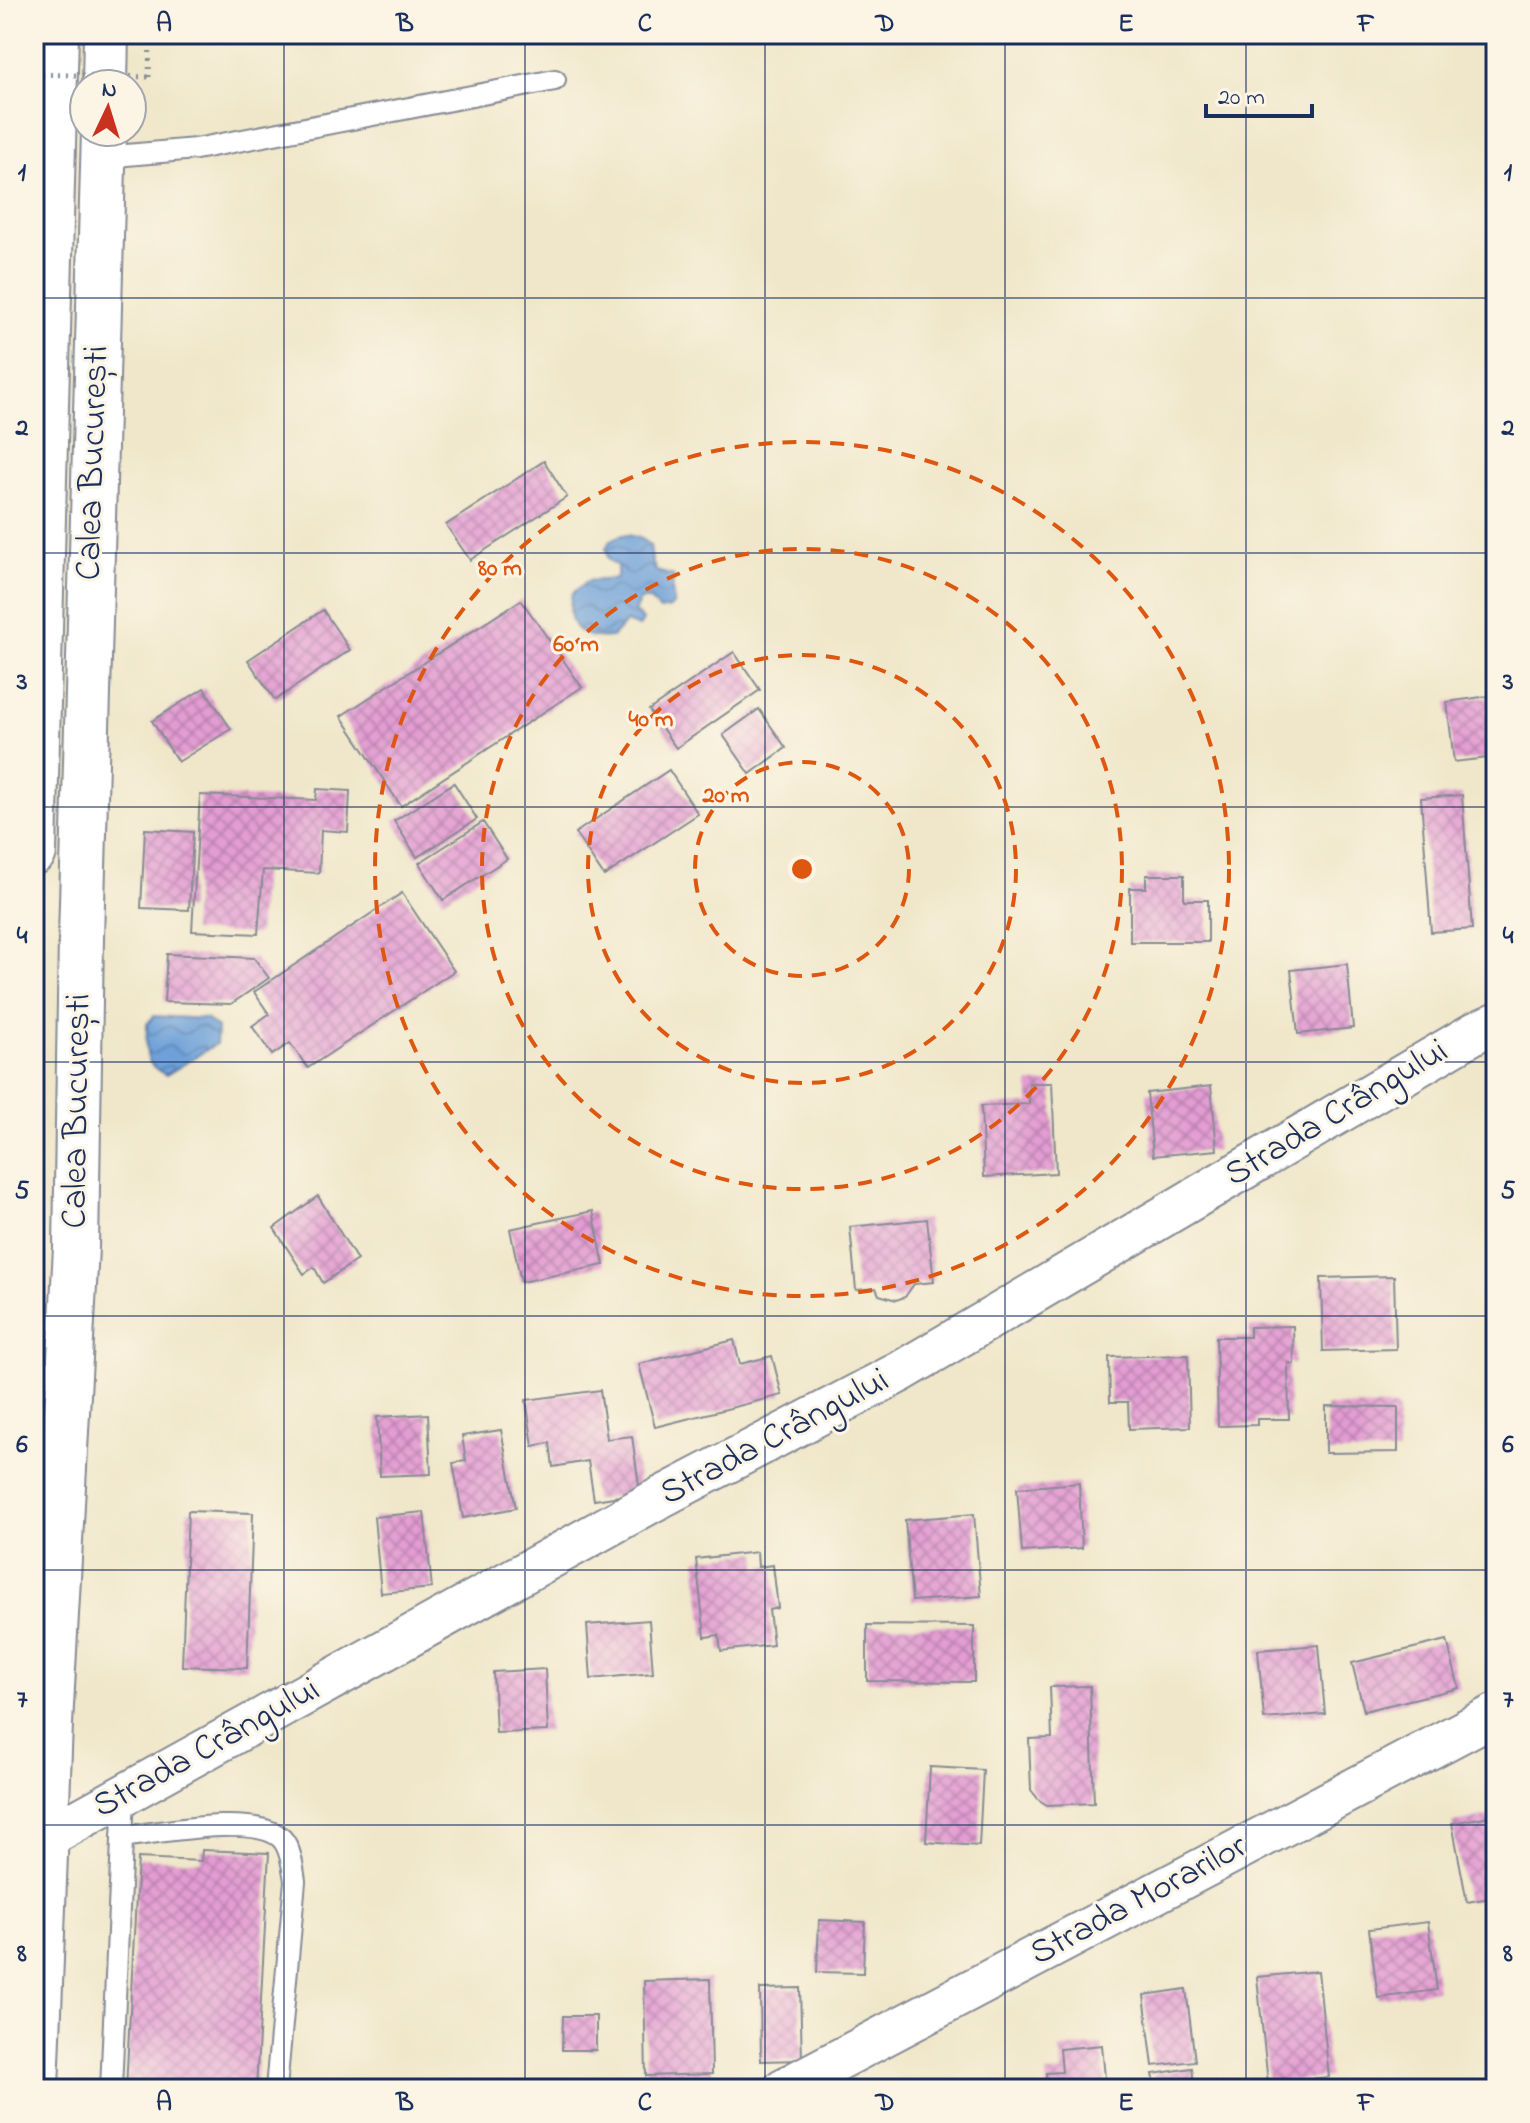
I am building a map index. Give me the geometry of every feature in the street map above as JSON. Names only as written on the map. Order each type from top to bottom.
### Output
[{"type":"highway","name":"Calea București","points":[[34,852],[39,512],[56,34]]},
{"type":"highway","points":[[105,68],[106,34]]},
{"type":"highway","name":"Calea București","points":[[36,2089],[76,1248],[81,938],[103,148]]},
{"type":"street","name":"Strada Crângului","points":[[46,1838],[652,1502],[900,1372],[1496,1023]]},
{"type":"street","name":"Strada Morarilor","points":[[783,2089],[1496,1714]]},
{"type":"lane","points":[[148,147],[196,149],[555,80]]},
{"type":"lane","points":[[111,2089],[124,1795]]},
{"type":"lane","points":[[122,1837],[222,1826],[262,1827],[283,1840],[295,1881],[276,2089]]},
{"type":"path","points":[[34,74],[149,77],[150,34]]},
{"type":"water","points":[[621,535],[637,537],[650,545],[656,571],[674,576],[674,603],[670,608],[660,610],[650,600],[640,600],[634,612],[643,620],[639,627],[626,622],[612,637],[591,636],[577,629],[573,623],[572,594],[587,581],[617,579],[617,566],[608,559],[606,548],[610,541]]},
{"type":"water","points":[[154,1016],[206,1019],[217,1028],[216,1044],[166,1075],[152,1065],[147,1054],[147,1024]]},
{"type":"building","points":[[544,461],[567,497],[470,560],[446,525]]},
{"type":"building","points":[[521,600],[582,687],[401,806],[341,716]]},
{"type":"building","points":[[323,610],[350,650],[275,700],[248,660]]},
{"type":"building","points":[[734,652],[760,690],[676,748],[649,710]]},
{"type":"building","points":[[204,688],[231,729],[178,762],[152,721]]},
{"type":"building","points":[[1496,695],[1496,757],[1454,762],[1447,702]]},
{"type":"building","points":[[759,709],[786,748],[750,774],[723,735]]},
{"type":"building","points":[[669,770],[698,814],[604,876],[575,833]]},
{"type":"building","points":[[454,783],[477,819],[417,857],[394,821]]},
{"type":"building","points":[[317,789],[350,791],[348,832],[321,830],[319,873],[263,870],[258,934],[192,931],[200,795],[316,800]]},
{"type":"building","points":[[1462,795],[1472,929],[1431,932],[1421,798]]},
{"type":"building","points":[[483,822],[507,859],[443,900],[419,863]]},
{"type":"building","points":[[145,829],[193,832],[189,910],[141,908]]},
{"type":"building","points":[[1146,875],[1184,875],[1184,900],[1208,900],[1208,942],[1130,942],[1130,888],[1146,888]]},
{"type":"building","points":[[402,893],[454,971],[308,1068],[290,1043],[272,1055],[252,1026],[269,1014],[254,992]]},
{"type":"building","points":[[167,954],[254,958],[269,978],[231,1004],[164,1002]]},
{"type":"building","points":[[1347,964],[1353,1028],[1298,1034],[1291,970]]},
{"type":"building","points":[[1029,1083],[1052,1083],[1056,1173],[984,1177],[981,1106],[1029,1104]]},
{"type":"building","points":[[1211,1086],[1217,1150],[1153,1156],[1147,1093]]},
{"type":"building","points":[[318,1196],[357,1260],[323,1283],[314,1267],[304,1274],[274,1228]]},
{"type":"building","points":[[593,1211],[604,1265],[521,1282],[510,1229]]},
{"type":"building","points":[[927,1219],[934,1282],[914,1284],[905,1297],[896,1300],[879,1295],[876,1288],[856,1290],[850,1227]]},
{"type":"building","points":[[1394,1276],[1396,1349],[1323,1351],[1321,1278]]},
{"type":"building","points":[[1293,1326],[1294,1364],[1288,1363],[1289,1419],[1257,1419],[1257,1425],[1218,1426],[1216,1337],[1250,1337],[1250,1327]]},
{"type":"building","points":[[734,1340],[740,1364],[772,1356],[782,1395],[655,1427],[639,1364]]},
{"type":"building","points":[[1188,1355],[1190,1427],[1129,1429],[1128,1402],[1110,1402],[1109,1357]]},
{"type":"building","points":[[600,1390],[607,1439],[632,1436],[640,1493],[594,1500],[588,1461],[553,1467],[550,1443],[533,1446],[526,1400]]},
{"type":"building","points":[[1326,1406],[1398,1407],[1398,1452],[1326,1453]]},
{"type":"building","points":[[428,1414],[431,1474],[380,1476],[377,1417]]},
{"type":"building","points":[[501,1430],[516,1508],[463,1518],[453,1463],[466,1461],[462,1436]]},
{"type":"building","points":[[1079,1483],[1082,1548],[1022,1552],[1017,1488]]},
{"type":"building","points":[[188,1511],[253,1513],[247,1668],[182,1666]]},
{"type":"building","points":[[424,1512],[432,1588],[381,1593],[374,1517]]},
{"type":"building","points":[[974,1514],[981,1596],[912,1601],[905,1520]]},
{"type":"building","points":[[757,1552],[758,1567],[773,1565],[778,1608],[769,1610],[773,1645],[721,1651],[719,1635],[705,1637],[696,1559]]},
{"type":"building","points":[[649,1620],[653,1673],[591,1679],[587,1625]]},
{"type":"building","points":[[867,1625],[974,1626],[974,1682],[867,1681]]},
{"type":"building","points":[[1447,1640],[1459,1688],[1364,1711],[1352,1663]]},
{"type":"building","points":[[1319,1645],[1325,1714],[1264,1719],[1258,1650]]},
{"type":"building","points":[[545,1669],[548,1731],[496,1733],[493,1672]]},
{"type":"building","points":[[1090,1686],[1094,1803],[1047,1805],[1031,1790],[1029,1739],[1052,1738],[1050,1687]]},
{"type":"building","points":[[930,1767],[983,1770],[979,1846],[926,1842]]},
{"type":"building","points":[[1496,1815],[1496,1897],[1467,1902],[1452,1823]]},
{"type":"building","points":[[202,1850],[269,1853],[256,2089],[126,2089],[138,1858],[201,1861]]},
{"type":"building","points":[[819,1920],[865,1922],[863,1973],[817,1972]]},
{"type":"building","points":[[1428,1922],[1437,1990],[1378,1998],[1369,1929]]},
{"type":"building","points":[[1318,1971],[1329,2077],[1268,2083],[1257,1977]]},
{"type":"building","points":[[710,1979],[712,2074],[646,2076],[644,1981]]},
{"type":"building","points":[[800,1988],[802,2060],[761,2061],[760,1989]]},
{"type":"building","points":[[1186,1989],[1195,2061],[1153,2066],[1144,1995]]},
{"type":"building","points":[[563,2016],[596,2016],[596,2050],[562,2050]]},
{"type":"building","points":[[1102,2045],[1106,2089],[1047,2089],[1046,2073],[1062,2072],[1060,2049]]},
{"type":"building","points":[[1192,2068],[1195,2089],[1156,2089],[1153,2074]]}]
